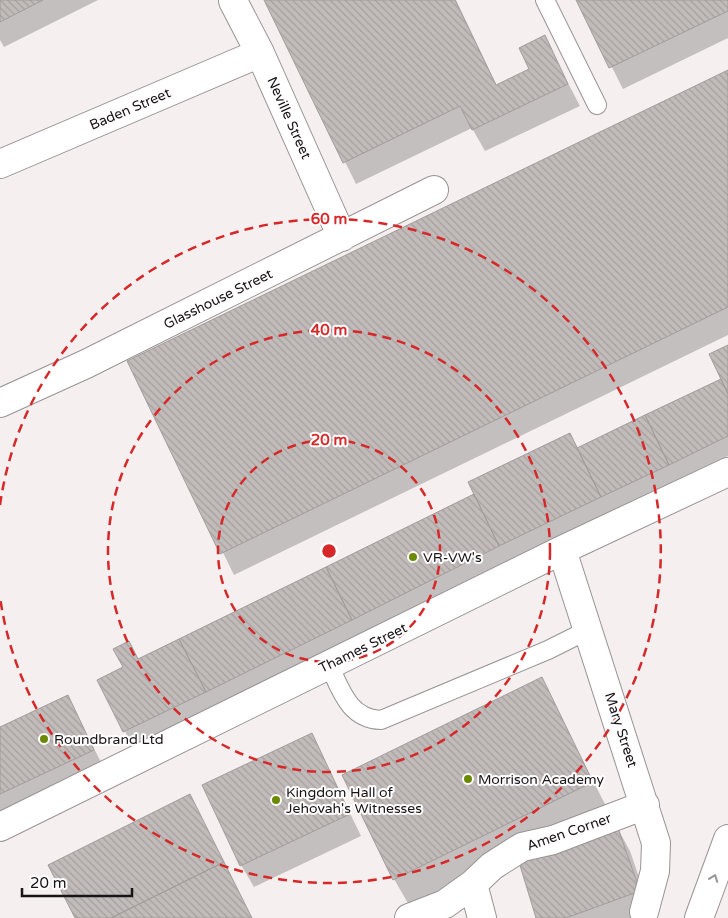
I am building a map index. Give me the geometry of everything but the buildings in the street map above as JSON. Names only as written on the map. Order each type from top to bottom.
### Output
[{"type":"street","name":"Neville Street","points":[[233,1],[260,52],[342,237]]},
{"type":"street","name":"Baden Street","points":[[0,164],[260,52]]},
{"type":"street","name":"Glasshouse Street","points":[[0,403],[86,364],[434,190]]},
{"type":"street","name":"Thames Street","points":[[0,827],[562,550],[728,472]]},
{"type":"street","name":"Mary Street","points":[[562,550],[656,843],[655,871],[644,912]]},
{"type":"street","name":"Amen Corner","points":[[409,918],[445,904],[473,884],[492,866],[522,848],[553,840],[645,805]]},
{"type":"street","points":[[699,918],[728,839]]},
{"type":"street","points":[[473,884],[482,918]]},
{"type":"lane","points":[[545,0],[597,105]]},
{"type":"lane","points":[[329,665],[352,709],[370,719],[381,720],[548,650],[588,630]]},
{"type":"place","name":"VR-VW's","points":[[413,557]]},
{"type":"place","name":"Roundbrand Ltd","points":[[44,739]]},
{"type":"place","name":"Morrison Academy","points":[[468,779]]},
{"type":"place","name":"Kingdom Hall of Jehovah's Witnesses","points":[[276,800]]}]
